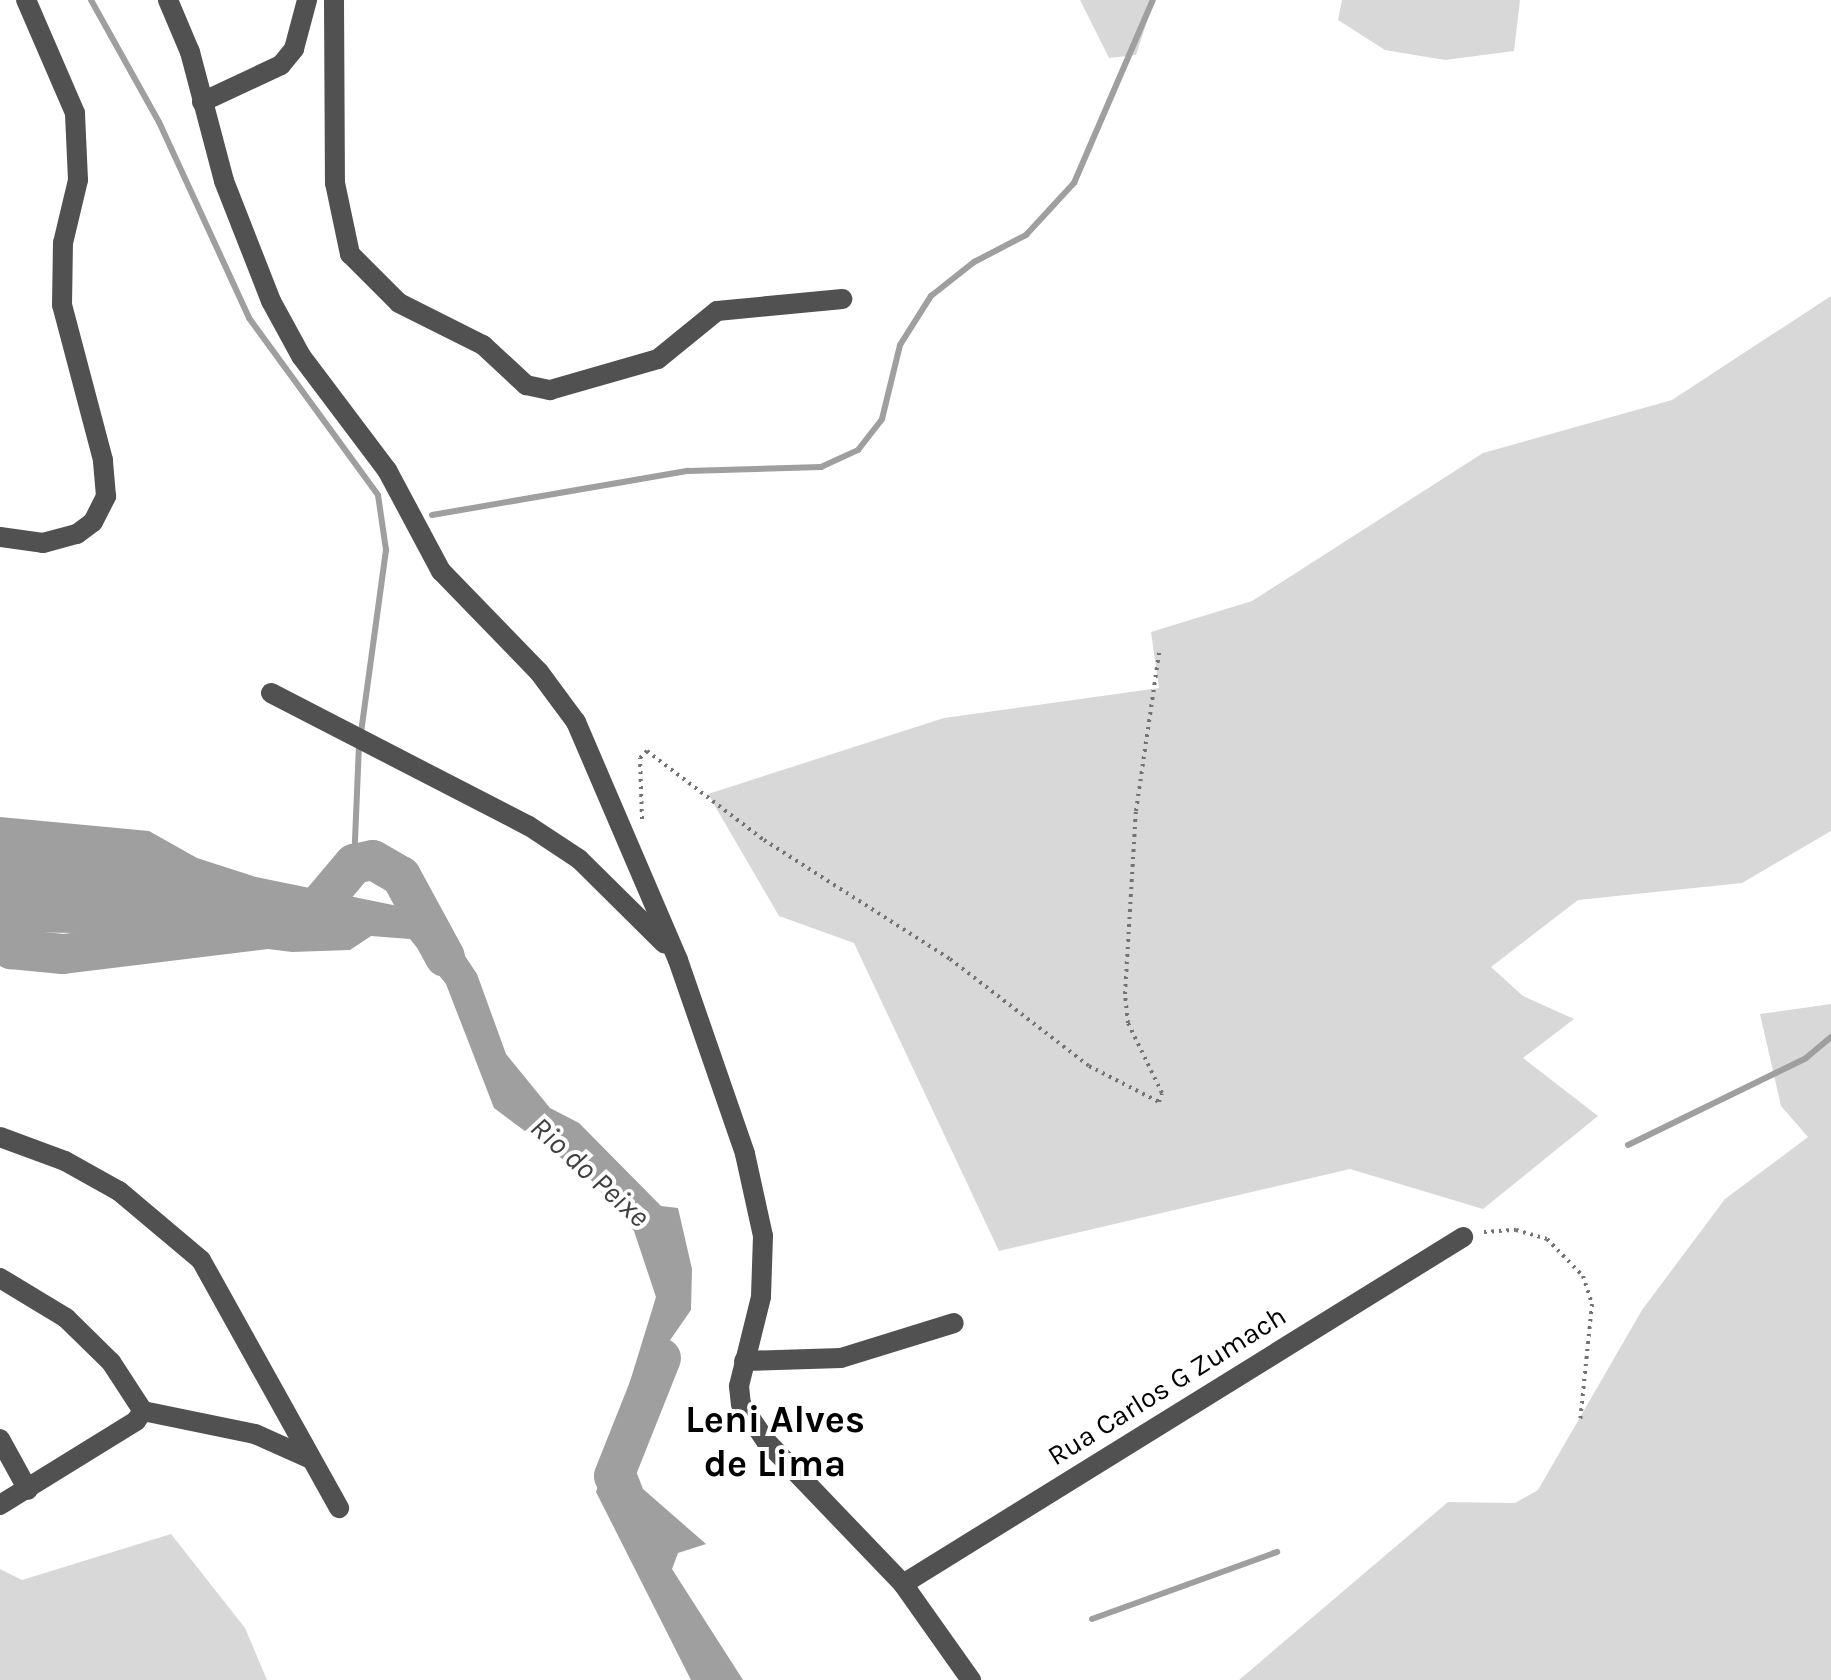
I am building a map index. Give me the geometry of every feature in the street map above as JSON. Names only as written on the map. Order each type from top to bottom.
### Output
[{"type":"street","points":[[0,537],[43,544],[77,534],[93,522],[106,496],[103,460],[62,305],[63,244],[78,180],[76,113],[26,0]]},
{"type":"street","points":[[168,0],[242,232],[301,356],[387,470],[442,572],[560,697],[593,754],[678,960],[745,1154],[764,1236],[761,1297],[744,1361],[741,1404],[754,1425],[902,1584],[971,1680]]},
{"type":"street","points":[[202,102],[281,66],[294,48],[306,0]]},
{"type":"street","points":[[334,0],[335,183],[350,254],[399,303],[483,345],[526,385],[550,390],[658,360],[700,319],[723,309],[842,299]]},
{"type":"street","points":[[270,693],[375,743],[580,859],[678,960]]},
{"type":"street","points":[[0,1137],[65,1161],[173,1231],[224,1294],[339,1508]]},
{"type":"street","name":"Rua Carlos G Zumach","points":[[902,1584],[1463,1238]]},
{"type":"street","points":[[0,1278],[66,1318],[111,1362],[143,1411],[255,1434],[311,1459]]},
{"type":"street","points":[[744,1361],[842,1358],[954,1323]]},
{"type":"street","points":[[0,1505],[143,1411]]},
{"type":"street","points":[[0,1439],[28,1490]]},
{"type":"path","points":[[630,846],[642,820],[640,758],[646,751],[764,840],[950,959],[1089,1066],[1158,1102],[1162,1093],[1128,1023],[1125,994],[1136,811],[1159,653]]},
{"type":"path","points":[[1463,1238],[1493,1230],[1547,1239],[1582,1276],[1592,1304],[1580,1422]]},
{"type":"shaded area","points":[[1080,0],[1154,0],[1136,55],[1109,58]]},
{"type":"shaded area","points":[[1342,0],[1520,0],[1514,51],[1445,60],[1385,50],[1338,20]]},
{"type":"shaded area","points":[[1831,296],[1831,831],[1742,883],[1578,900],[1491,967],[1523,996],[1574,1019],[1523,1058],[1598,1116],[1483,1209],[1350,1169],[999,1251],[854,943],[779,916],[708,794],[944,718],[1159,688],[1151,632],[1252,601],[1483,453],[1672,400]]},
{"type":"shaded area","points":[[1831,1004],[1831,1680],[1239,1680],[1448,1502],[1515,1503],[1538,1490],[1642,1310],[1725,1199],[1808,1137],[1781,1106],[1760,1014]]},
{"type":"shaded area","points":[[171,1534],[245,1628],[267,1680],[0,1680],[0,1569],[22,1580]]},
{"type":"water","points":[[0,817],[149,831],[197,858],[256,877],[437,914],[477,974],[506,1054],[550,1108],[579,1123],[661,1206],[678,1208],[692,1269],[691,1310],[666,1346],[662,1384],[636,1412],[631,1458],[643,1489],[706,1544],[678,1553],[672,1569],[743,1680],[691,1680],[596,1492],[656,1297],[634,1231],[591,1180],[494,1108],[446,984],[410,939],[371,936],[350,950],[292,952],[145,934],[0,929]]},
{"type":"waterway","points":[[91,0],[159,122],[249,318],[378,495],[386,550],[361,733]]},
{"type":"waterway","points":[[432,515],[688,471],[821,467],[858,450],[882,419],[900,345],[931,296],[974,262],[1026,235],[1074,183],[1153,0]]},
{"type":"waterway","points":[[354,864],[359,746]]},
{"type":"waterway","name":"Rio do Peixe","points":[[0,941],[11,949],[63,954],[292,926],[311,915],[354,864],[373,860],[401,876],[445,957]]},
{"type":"waterway","points":[[1628,1145],[1806,1058],[1831,1037]]},
{"type":"waterway","name":"Rio do Peixe","points":[[619,1485],[614,1476],[661,1358]]},
{"type":"waterway","points":[[1092,1619],[1277,1552]]},
{"type":"district","name":"Leni Alves de Lima","points":[[775,1442]]}]
